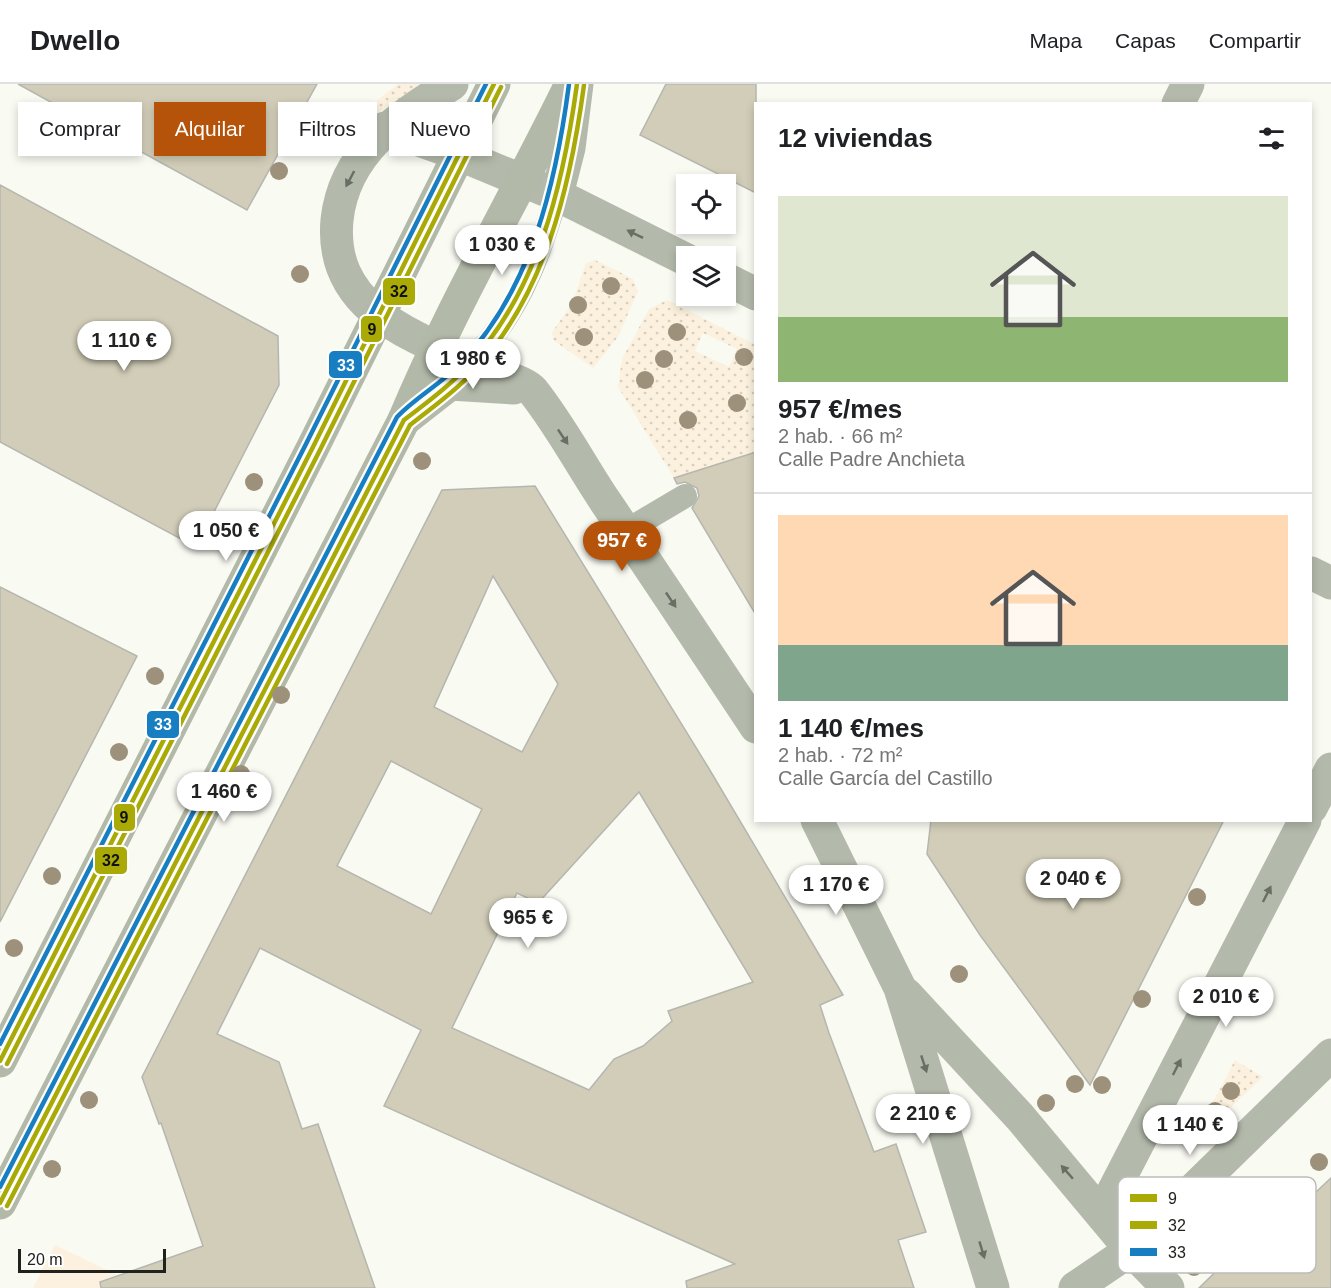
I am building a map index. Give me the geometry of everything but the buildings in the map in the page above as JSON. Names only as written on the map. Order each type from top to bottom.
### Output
[{"type":"street","points":[[452,84],[385,128],[348,182],[339,205],[336,236],[346,274],[360,298],[378,316],[435,347],[462,373],[531,389],[754,724]]},
{"type":"street","points":[[485,102],[494,84]]},
{"type":"street","points":[[0,1203],[404,420],[435,347],[524,181],[571,84]]},
{"type":"street","points":[[557,195],[569,148],[577,84]]},
{"type":"street","points":[[1179,102],[1188,84]]},
{"type":"street","points":[[385,128],[389,129]]},
{"type":"street","points":[[0,1061],[457,156]]},
{"type":"street","points":[[463,156],[557,195],[676,254]]},
{"type":"street","points":[[736,284],[754,293]]},
{"type":"street","points":[[404,420],[462,373]]},
{"type":"street","points":[[1312,574],[1331,583]]},
{"type":"street","points":[[1312,806],[1331,769]]},
{"type":"street","points":[[818,822],[900,988],[993,1288]]},
{"type":"street","points":[[1121,1177],[1304,822]]},
{"type":"street","points":[[900,988],[1020,1117],[1118,1233]]},
{"type":"street","points":[[1206,1177],[1331,1055]]},
{"type":"street","points":[[1102,1213],[1118,1182]]},
{"type":"street","points":[[1075,1288],[1118,1259]]},
{"type":"street","points":[[1153,1273],[1168,1288]]},
{"type":"lane","points":[[462,373],[507,314],[529,275],[557,195]]},
{"type":"lane","points":[[626,531],[685,496]]},
{"type":"shaded area","points":[[398,84],[423,84],[395,102],[389,102],[389,106],[377,115],[376,101]]},
{"type":"shaded area","points":[[595,260],[633,279],[638,291],[618,337],[593,368],[553,340],[552,332],[572,304],[586,263]]},
{"type":"shaded area","points":[[667,300],[754,344],[754,453],[674,478],[618,387],[622,359],[649,309]],"holes":[[[703,333],[737,349],[729,367],[695,351]]]},
{"type":"shaded area","points":[[1235,1060],[1263,1077],[1207,1130],[1200,1127]]},
{"type":"shaded area","points":[[55,1245],[144,1288],[33,1288]]},
{"type":"transit line","name":"33","points":[[0,1044],[306,444],[486,84]]},
{"type":"transit line","name":"9","points":[[0,1061],[313,447],[494,84]]},
{"type":"transit line","name":"33","points":[[0,1187],[397,417],[460,364],[485,334],[506,303],[523,269],[548,196],[557,159],[569,84]]},
{"type":"transit line","name":"9","points":[[0,1203],[404,420],[443,390],[464,370],[490,340],[511,308],[529,273],[555,199],[577,84]]},
{"type":"transit line","name":"32","points":[[7,1206],[410,425],[470,375],[496,345],[517,312],[535,277],[562,202],[584,85]]},
{"type":"transit line","name":"32","points":[[7,1064],[320,450],[501,87]]}]
